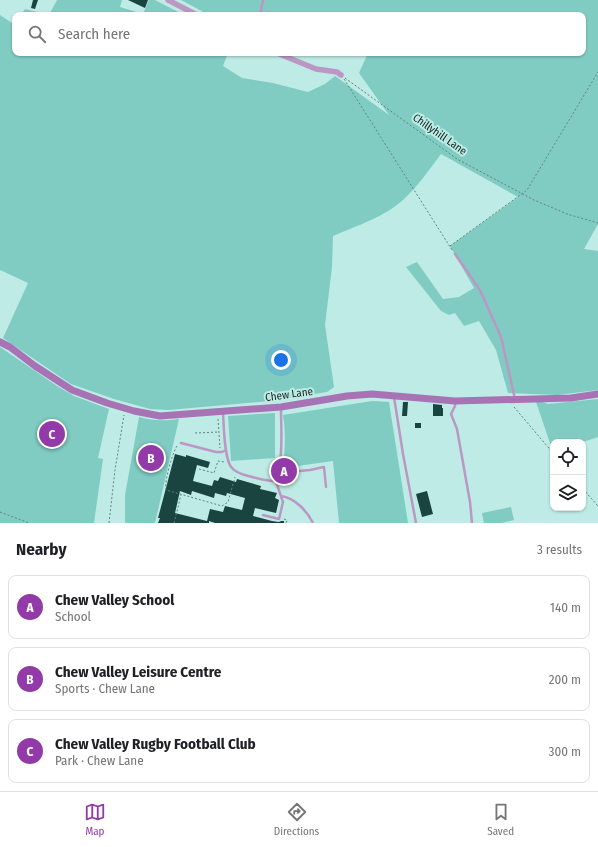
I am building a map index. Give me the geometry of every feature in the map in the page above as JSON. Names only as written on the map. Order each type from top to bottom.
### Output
[{"type":"main road","name":"Chew Lane","points":[[0,342],[72,390],[125,409],[160,416],[280,407],[348,396],[372,394],[455,401],[571,398],[598,394]]},
{"type":"street","points":[[168,0],[191,12]]},
{"type":"street","points":[[284,56],[316,69],[337,72],[341,76]]},
{"type":"lane","points":[[261,12],[263,0]]},
{"type":"lane","points":[[455,254],[480,290],[501,337],[512,400]]},
{"type":"lane","points":[[394,396],[416,523]]},
{"type":"lane","points":[[455,401],[455,406],[451,414],[457,429],[470,502],[472,523]]},
{"type":"lane","points":[[220,411],[228,462],[231,468],[237,472],[267,481],[274,481],[278,473],[281,442],[280,407]]},
{"type":"lane","points":[[181,443],[216,452],[226,450]]},
{"type":"lane","points":[[278,473],[324,467],[326,487]]},
{"type":"lane","points":[[263,515],[280,519],[284,502],[275,479]]},
{"type":"lane","points":[[281,496],[288,496],[294,500],[313,523]]},
{"type":"path","points":[[450,246],[527,190],[598,72]]},
{"type":"path","name":"Chillyhill Lane","points":[[341,76],[456,159],[522,194],[567,214],[598,223]]},
{"type":"path","points":[[341,76],[455,254]]},
{"type":"path","points":[[512,400],[550,449]]},
{"type":"path","points":[[109,523],[115,470],[125,409]]},
{"type":"path","points":[[220,411],[219,432],[221,452]]},
{"type":"path","points":[[195,433],[219,432]]},
{"type":"path","points":[[181,443],[177,446],[173,457],[166,490],[222,506],[228,502],[237,472]]},
{"type":"path","points":[[199,469],[214,473],[218,461],[228,462]]},
{"type":"path","points":[[586,492],[598,506]]},
{"type":"path","points":[[174,523],[181,494]]},
{"type":"path","points":[[0,512],[29,523]]},
{"type":"path","points":[[280,519],[287,520],[286,523]]},
{"type":"shaded area","points":[[57,0],[122,0],[120,7],[136,12],[51,12]]},
{"type":"shaded area","points":[[149,0],[155,0],[178,12],[144,12]]},
{"type":"shaded area","points":[[181,0],[598,0],[598,224],[584,249],[598,251],[598,390],[557,395],[508,393],[496,350],[479,321],[464,326],[455,313],[449,315],[441,311],[406,267],[417,262],[443,299],[459,297],[474,288],[450,246],[518,197],[441,154],[414,189],[404,199],[379,216],[333,236],[332,267],[325,325],[334,387],[327,392],[270,401],[169,410],[150,409],[114,399],[71,384],[3,338],[28,283],[0,270],[0,15],[12,23],[12,56],[227,56],[223,66],[242,78],[273,83],[308,92],[325,84],[335,76],[389,115],[359,73],[367,56],[586,56],[586,12],[203,12]]},
{"type":"shaded area","points":[[25,9],[37,12],[23,12]]},
{"type":"shaded area","points":[[0,347],[74,396],[109,409],[98,458],[103,459],[94,523],[0,523]]},
{"type":"shaded area","points":[[535,399],[548,404],[598,399],[598,437],[586,441],[586,439],[550,439],[550,443]]},
{"type":"shaded area","points":[[372,401],[389,402],[408,523],[339,523],[333,461],[283,468],[285,428],[283,415]]},
{"type":"shaded area","points":[[275,413],[275,458],[231,461],[228,416]]},
{"type":"shaded area","points":[[139,417],[159,420],[179,419],[155,523],[125,523],[125,495]]},
{"type":"shaded area","points":[[511,507],[514,520],[501,523],[484,523],[482,513]]},
{"type":"building","points":[[33,0],[38,0],[35,9],[31,8]]},
{"type":"building","points":[[128,0],[148,0],[145,8]]},
{"type":"building","points":[[403,402],[408,402],[407,416],[402,416]]},
{"type":"building","points":[[433,404],[442,405],[443,416],[433,416]]},
{"type":"building","points":[[415,423],[421,423],[421,428],[415,428]]},
{"type":"building","points":[[175,454],[186,457],[186,455],[210,462],[208,468],[197,465],[193,481],[212,486],[214,480],[218,481],[220,477],[236,482],[237,479],[261,486],[260,489],[277,493],[275,498],[279,500],[276,513],[255,508],[253,516],[272,521],[284,521],[284,523],[215,523],[209,521],[209,523],[158,523],[160,518],[158,518]],"holes":[[[180,491],[191,495],[192,491],[214,498],[215,493],[226,496],[227,493],[245,498],[242,510],[225,506],[223,512],[210,509],[207,521],[175,513]]]},
{"type":"building","points":[[427,491],[433,514],[422,517],[416,494]]},
{"type":"place","name":"Chew Valley Rugby Football Club","points":[[52,434]]},
{"type":"place","name":"Chew Valley Leisure Centre","points":[[151,458]]},
{"type":"place","name":"Chew Valley School","points":[[284,471]]}]
